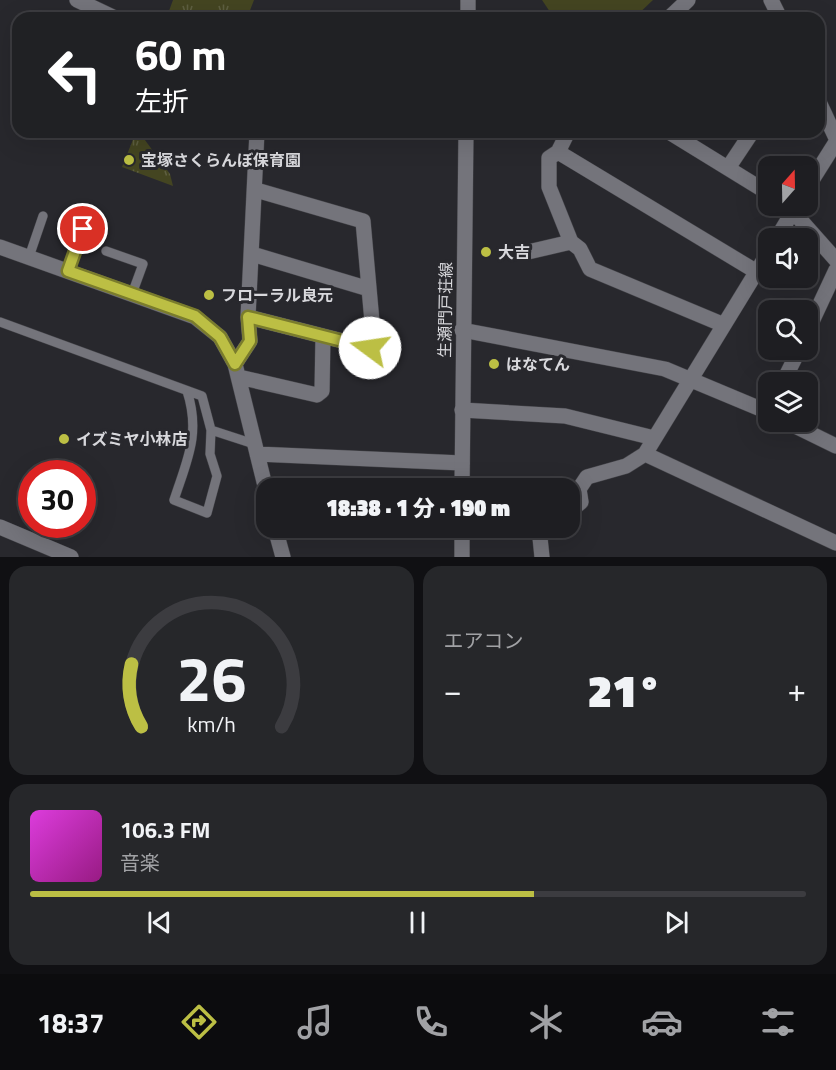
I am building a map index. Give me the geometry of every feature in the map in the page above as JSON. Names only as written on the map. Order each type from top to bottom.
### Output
[{"type":"street","points":[[77,0],[102,12]]},
{"type":"street","points":[[675,12],[688,0]]},
{"type":"street","points":[[818,170],[836,140],[825,115]]},
{"type":"street","points":[[237,371],[250,341],[248,317],[257,138]]},
{"type":"street","name":"生瀬門戸荘線","points":[[462,478],[466,138]]},
{"type":"street","points":[[565,138],[558,152],[549,158],[549,187],[571,242],[580,249],[590,268],[724,325]]},
{"type":"street","points":[[679,138],[758,187]]},
{"type":"street","points":[[728,168],[748,138]]},
{"type":"street","points":[[558,152],[757,272],[645,454],[626,466],[587,477],[580,488]]},
{"type":"street","points":[[248,317],[370,348],[374,344],[363,221],[256,190]]},
{"type":"street","points":[[800,216],[836,260]]},
{"type":"street","points":[[528,252],[571,242]]},
{"type":"street","points":[[0,247],[195,316],[220,337],[237,371],[263,478]]},
{"type":"street","points":[[252,254],[369,289]]},
{"type":"street","points":[[818,308],[836,270]]},
{"type":"street","points":[[462,330],[665,369],[758,408]]},
{"type":"street","points":[[237,371],[317,395],[322,391],[322,336]]},
{"type":"street","points":[[462,410],[565,416],[654,438]]},
{"type":"street","points":[[810,432],[835,443]]},
{"type":"street","points":[[256,449],[462,463]]},
{"type":"street","points":[[645,454],[836,543]]},
{"type":"street","points":[[0,527],[71,557]]},
{"type":"street","points":[[278,538],[283,557]]},
{"type":"street","points":[[462,538],[462,557]]},
{"type":"street","points":[[541,538],[542,557]]},
{"type":"lane","points":[[29,257],[43,216]]},
{"type":"lane","points":[[68,271],[83,229]]},
{"type":"lane","points":[[106,251],[143,264],[132,294]]},
{"type":"lane","points":[[0,322],[202,396],[212,430],[210,454],[217,476],[207,513],[174,500],[194,441],[193,410],[187,391]]},
{"type":"lane","points":[[212,430],[256,449]]},
{"type":"green space","points":[[173,0],[254,0],[249,12],[169,11]]},
{"type":"green space","points":[[542,0],[653,0],[640,12],[550,12]]},
{"type":"green space","points":[[134,138],[143,138],[170,174],[173,186],[122,167]]},
{"type":"place","name":"宝塚さくらんぼ保育園","points":[[129,160]]},
{"type":"place","name":"大吉","points":[[486,252]]},
{"type":"place","name":"フローラル良元","points":[[209,295]]},
{"type":"place","name":"はなてん","points":[[494,364]]},
{"type":"place","name":"イズミヤ小林店","points":[[64,439]]},
{"type":"route","points":[[83,229],[68,271],[195,316],[220,337],[235,364],[250,341],[248,317],[370,348]]}]
